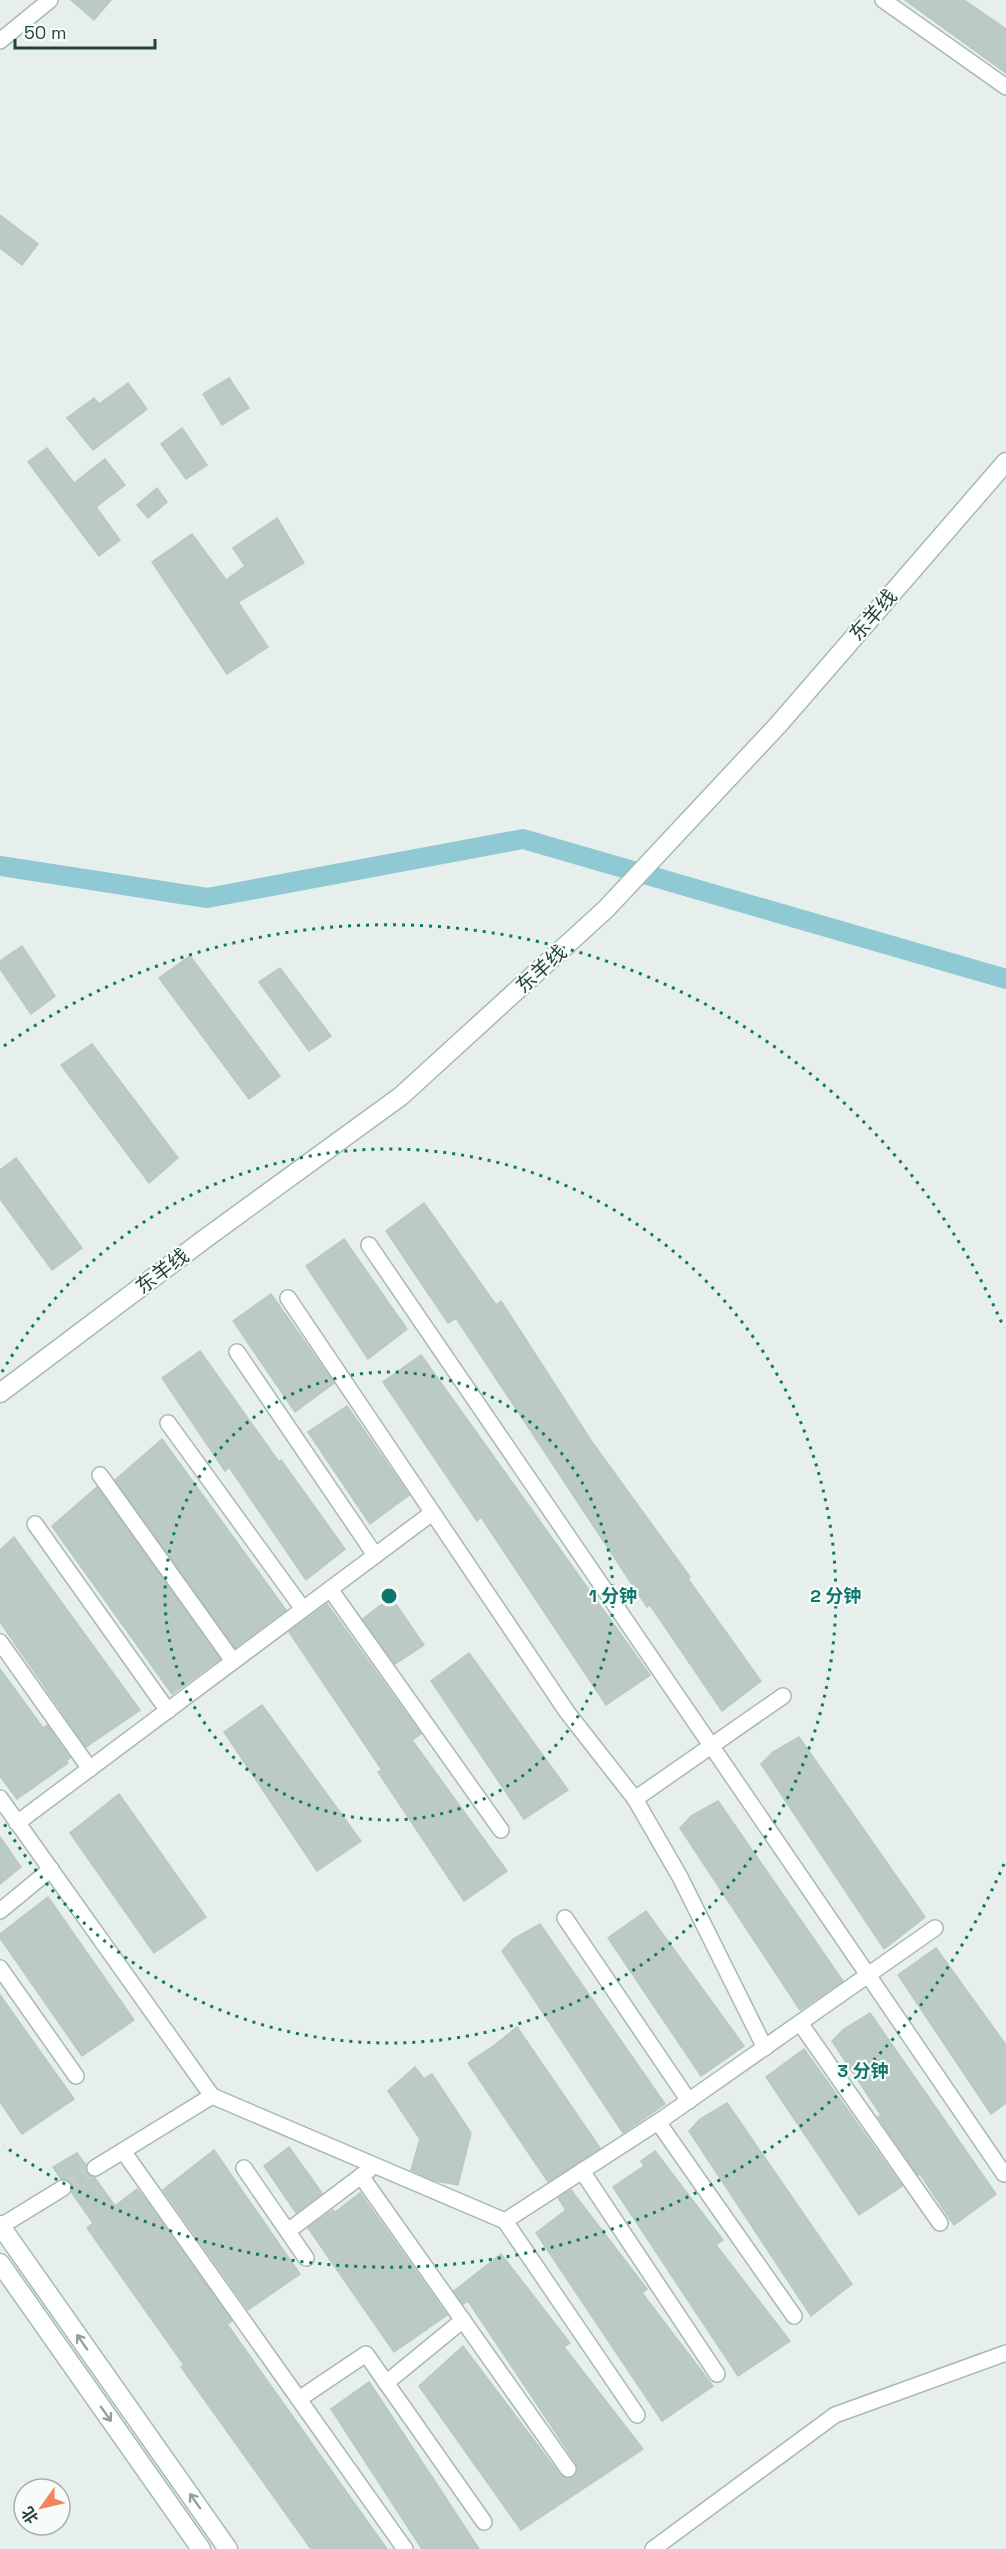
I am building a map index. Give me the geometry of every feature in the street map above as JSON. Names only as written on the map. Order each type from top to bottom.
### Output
[{"type":"main road","name":"东羊线","points":[[0,1393],[401,1096],[609,906],[778,725],[1006,462]]},
{"type":"main road","points":[[0,2226],[228,2549]]},
{"type":"main road","points":[[0,2264],[201,2549]]},
{"type":"street","points":[[0,41],[50,0]]},
{"type":"street","points":[[883,0],[1006,87]]},
{"type":"street","points":[[369,1245],[1004,2174]]},
{"type":"street","points":[[288,1298],[567,1712],[635,1799],[680,1876],[765,2048]]},
{"type":"street","points":[[237,1352],[375,1555]]},
{"type":"street","points":[[168,1423],[303,1609]]},
{"type":"street","points":[[100,1475],[233,1661]]},
{"type":"street","points":[[18,1823],[432,1513]]},
{"type":"street","points":[[35,1524],[168,1711]]},
{"type":"street","points":[[330,1589],[501,1830]]},
{"type":"street","points":[[0,1642],[90,1769]]},
{"type":"street","points":[[635,1799],[783,1696]]},
{"type":"street","points":[[0,1798],[212,2096],[505,2221],[638,2415]]},
{"type":"street","points":[[0,1911],[51,1869]]},
{"type":"street","points":[[565,1918],[689,2101]]},
{"type":"street","points":[[505,2221],[689,2101],[935,1928]]},
{"type":"street","points":[[0,1968],[76,2076]]},
{"type":"street","points":[[800,2023],[940,2223]]},
{"type":"street","points":[[95,2168],[212,2096]]},
{"type":"street","points":[[658,2122],[794,2316]]},
{"type":"street","points":[[123,2151],[405,2549]]},
{"type":"street","points":[[288,2231],[375,2166]]},
{"type":"street","points":[[244,2168],[306,2258]]},
{"type":"street","points":[[582,2171],[717,2374]]},
{"type":"street","points":[[361,2176],[568,2469]]},
{"type":"street","points":[[0,2226],[63,2188]]},
{"type":"street","points":[[386,2383],[463,2320]]},
{"type":"street","points":[[653,2549],[835,2415],[1006,2353]]},
{"type":"street","points":[[299,2399],[366,2354],[484,2522]]},
{"type":"building","points":[[71,0],[111,0],[94,20]]},
{"type":"building","points":[[905,0],[964,0],[1006,29],[1006,73]]},
{"type":"building","points":[[0,215],[38,244],[22,265],[0,248]]},
{"type":"building","points":[[229,378],[249,408],[222,425],[203,394]]},
{"type":"building","points":[[128,383],[147,409],[93,450],[67,418],[94,398],[99,404]]},
{"type":"building","points":[[182,428],[207,465],[186,479],[161,444]]},
{"type":"building","points":[[47,448],[74,483],[105,459],[125,485],[96,507],[120,540],[99,556],[28,462]]},
{"type":"building","points":[[157,488],[167,502],[148,518],[137,505]]},
{"type":"building","points":[[277,518],[304,563],[238,602],[268,647],[227,674],[152,562],[192,534],[226,580],[245,566],[233,548]]},
{"type":"building","points":[[22,946],[55,996],[31,1014],[0,969],[0,961]]},
{"type":"building","points":[[190,956],[280,1076],[249,1099],[159,978]]},
{"type":"building","points":[[280,968],[331,1036],[309,1051],[259,982]]},
{"type":"building","points":[[92,1044],[178,1158],[149,1183],[61,1065]]},
{"type":"building","points":[[16,1158],[82,1248],[52,1270],[0,1199],[0,1170]]},
{"type":"building","points":[[424,1203],[496,1305],[501,1301],[592,1442],[690,1577],[688,1579],[761,1681],[722,1711],[650,1605],[647,1607],[456,1318],[448,1323],[386,1231]]},
{"type":"building","points":[[344,1239],[407,1329],[368,1359],[306,1266]]},
{"type":"building","points":[[271,1294],[334,1383],[295,1412],[233,1321]]},
{"type":"building","points":[[200,1351],[279,1462],[281,1460],[345,1549],[306,1580],[229,1467],[225,1471],[162,1378]]},
{"type":"building","points":[[421,1355],[650,1675],[606,1705],[481,1517],[477,1521],[383,1382]]},
{"type":"building","points":[[347,1406],[409,1495],[370,1524],[308,1432]]},
{"type":"building","points":[[162,1439],[286,1610],[235,1648],[115,1480]]},
{"type":"building","points":[[97,1487],[220,1659],[172,1694],[52,1526]]},
{"type":"building","points":[[14,1537],[140,1710],[86,1747],[0,1622],[0,1550]]},
{"type":"building","points":[[391,1597],[424,1645],[395,1664],[363,1619]]},
{"type":"building","points":[[327,1604],[421,1734],[412,1740],[507,1871],[464,1901],[378,1772],[382,1770],[289,1632]]},
{"type":"building","points":[[469,1653],[568,1790],[524,1819],[431,1681]]},
{"type":"building","points":[[0,1669],[43,1728],[47,1725],[70,1758],[66,1761],[68,1763],[17,1799],[0,1776]]},
{"type":"building","points":[[262,1705],[361,1841],[317,1871],[224,1732]]},
{"type":"building","points":[[799,1737],[925,1917],[884,1949],[761,1764],[773,1752]]},
{"type":"building","points":[[119,1794],[206,1917],[154,1953],[70,1833]]},
{"type":"building","points":[[718,1801],[843,1981],[800,2010],[680,1828],[691,1816]]},
{"type":"building","points":[[0,1837],[21,1867],[0,1884]]},
{"type":"building","points":[[48,1897],[134,2020],[82,2056],[0,1938],[0,1934]]},
{"type":"building","points":[[646,1911],[744,2046],[701,2076],[608,1938]]},
{"type":"building","points":[[540,1924],[665,2104],[623,2133],[502,1951],[513,1939]]},
{"type":"building","points":[[936,1948],[1006,2045],[1006,2103],[991,2114],[898,1975]]},
{"type":"building","points":[[0,1995],[74,2099],[22,2134],[0,2102]]},
{"type":"building","points":[[870,2013],[996,2194],[954,2225],[878,2117],[881,2115],[832,2041],[844,2029]]},
{"type":"building","points":[[517,2027],[600,2148],[548,2182],[468,2063]]},
{"type":"building","points":[[804,2049],[902,2186],[859,2215],[766,2077]]},
{"type":"building","points":[[415,2067],[424,2079],[432,2074],[471,2133],[458,2185],[436,2181],[411,2170],[420,2139],[388,2091]]},
{"type":"building","points":[[727,2103],[852,2284],[811,2316],[689,2131],[700,2119]]},
{"type":"building","points":[[289,2147],[322,2193],[296,2213],[264,2166]]},
{"type":"building","points":[[214,2150],[300,2274],[248,2310],[163,2190]]},
{"type":"building","points":[[655,2151],[723,2240],[716,2245],[790,2341],[738,2376],[613,2187],[644,2166],[641,2161]]},
{"type":"building","points":[[77,2153],[86,2165],[87,2174],[95,2178],[115,2206],[137,2189],[232,2321],[227,2324],[387,2549],[311,2549],[181,2367],[184,2365],[87,2228],[93,2223],[72,2193],[72,2183],[67,2179],[61,2179],[53,2167]]},
{"type":"building","points":[[571,2190],[647,2289],[642,2293],[713,2386],[662,2421],[536,2233],[566,2210],[558,2198]]},
{"type":"building","points":[[360,2193],[447,2315],[394,2352],[308,2228],[333,2210],[335,2212]]},
{"type":"building","points":[[501,2254],[570,2343],[564,2347],[643,2449],[521,2530],[419,2386],[463,2346],[560,2475],[568,2479],[577,2474],[576,2463],[468,2301],[463,2304],[454,2291]]},
{"type":"building","points":[[369,2382],[479,2549],[422,2549],[331,2409]]},
{"type":"waterway","points":[[0,866],[207,898],[523,839],[1006,979]]},
{"type":"tunnel","points":[[63,2188],[95,2168]]}]
